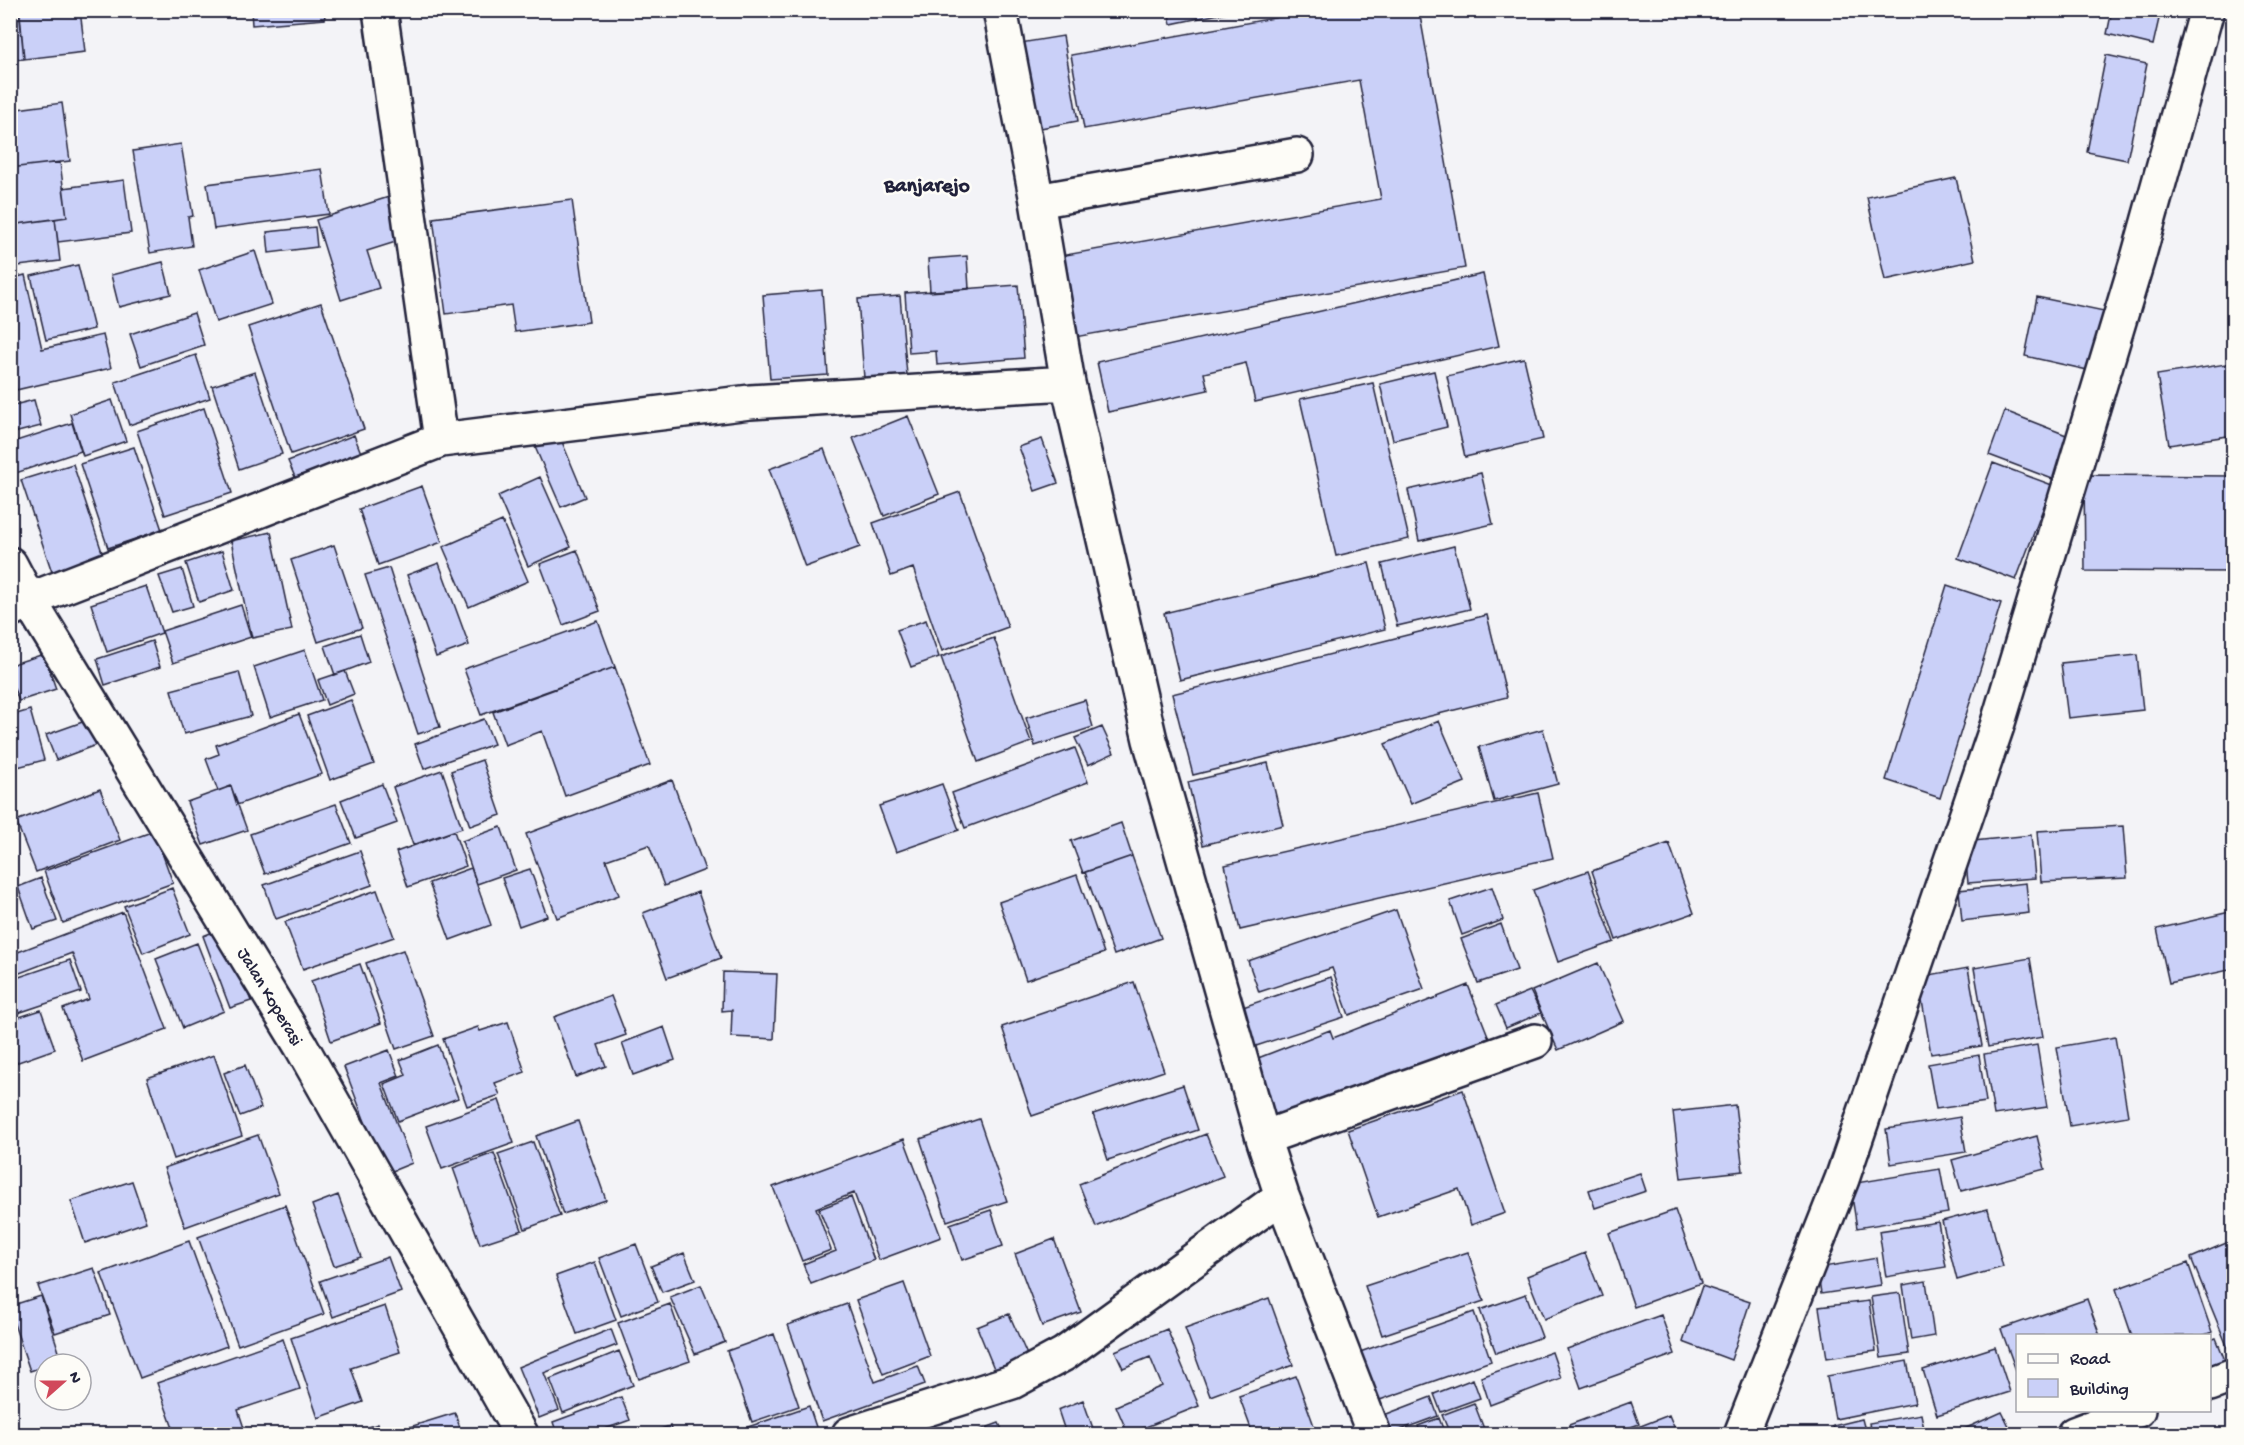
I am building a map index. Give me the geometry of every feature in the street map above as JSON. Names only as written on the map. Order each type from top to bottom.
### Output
[{"type":"street","points":[[380,10],[441,440]]},
{"type":"street","points":[[1000,10],[1037,201],[1068,383],[1150,740],[1263,1138],[1282,1196],[1374,1434]]},
{"type":"street","points":[[1741,1434],[1842,1179],[1997,726],[2138,258],[2207,10]]},
{"type":"street","points":[[1037,201],[1297,155]]},
{"type":"street","points":[[20,605],[441,440],[750,402],[1068,383]]},
{"type":"street","name":"Jalan Koperasi","points":[[10,564],[20,605],[301,1046],[521,1434]]},
{"type":"street","points":[[1263,1138],[1535,1041]]},
{"type":"street","points":[[849,1434],[1012,1382],[1064,1354],[1282,1196]]},
{"type":"street","points":[[2211,1384],[2234,1375]]},
{"type":"street","points":[[2074,1434],[2133,1412]]},
{"type":"building","points":[[19,10],[80,10],[85,52],[24,59]]},
{"type":"building","points":[[251,10],[324,10],[325,19],[252,25]]},
{"type":"building","points":[[1168,10],[1238,10],[1171,24]]},
{"type":"building","points":[[1318,10],[1419,10],[1465,268],[1075,337],[1060,256],[1381,199],[1359,80],[1084,129],[1071,55]]},
{"type":"building","points":[[2112,10],[2161,10],[2153,45],[2107,34]]},
{"type":"building","points":[[20,14],[24,59],[10,60],[10,15]]},
{"type":"building","points":[[1063,36],[1078,121],[1035,129],[1020,43]]},
{"type":"building","points":[[2106,55],[2147,64],[2127,160],[2087,152]]},
{"type":"building","points":[[62,103],[70,161],[10,168],[10,110]]},
{"type":"building","points":[[181,144],[193,216],[188,217],[192,246],[150,253],[133,151]]},
{"type":"building","points":[[60,162],[67,217],[10,225],[10,168]]},
{"type":"building","points":[[322,169],[329,214],[214,229],[207,184]]},
{"type":"building","points":[[1956,178],[1975,260],[1885,280],[1867,197]]},
{"type":"building","points":[[124,180],[131,233],[58,242],[55,219],[67,217],[63,188]]},
{"type":"building","points":[[389,197],[402,240],[367,251],[379,288],[341,300],[316,220]]},
{"type":"building","points":[[572,200],[589,322],[515,332],[511,305],[446,314],[433,218]]},
{"type":"building","points":[[55,219],[60,261],[10,267],[10,225]]},
{"type":"building","points":[[315,227],[317,247],[269,253],[267,232]]},
{"type":"building","points":[[255,251],[272,304],[216,322],[199,270]]},
{"type":"building","points":[[967,256],[969,289],[930,292],[928,259]]},
{"type":"building","points":[[163,262],[171,294],[119,307],[111,275]]},
{"type":"building","points":[[78,265],[94,329],[46,340],[31,276]]},
{"type":"building","points":[[1483,274],[1499,346],[1255,402],[1246,363],[1204,373],[1208,390],[1108,412],[1097,362]]},
{"type":"building","points":[[25,275],[42,349],[103,335],[111,368],[16,390],[10,366],[10,279]]},
{"type":"building","points":[[1018,285],[1024,358],[937,365],[936,351],[909,353],[905,293]]},
{"type":"building","points":[[822,290],[828,375],[770,379],[763,295]]},
{"type":"building","points":[[900,296],[907,375],[864,378],[858,299]]},
{"type":"building","points":[[2037,297],[2104,311],[2092,371],[2025,356]]},
{"type":"building","points":[[321,303],[364,429],[291,454],[248,327]]},
{"type":"building","points":[[194,313],[204,345],[141,366],[130,334]]},
{"type":"building","points":[[196,355],[210,398],[129,425],[115,382]]},
{"type":"building","points":[[1524,358],[1543,439],[1465,457],[1447,376]]},
{"type":"building","points":[[2232,363],[2234,435],[2169,445],[2157,375]]},
{"type":"building","points":[[1434,371],[1447,427],[1393,440],[1380,384]]},
{"type":"building","points":[[255,372],[282,454],[239,469],[212,386]]},
{"type":"building","points":[[1373,383],[1409,539],[1336,556],[1300,399]]},
{"type":"building","points":[[34,400],[41,426],[10,434],[10,406]]},
{"type":"building","points":[[112,400],[126,441],[83,456],[70,414]]},
{"type":"building","points":[[204,408],[232,493],[165,515],[137,431]]},
{"type":"building","points":[[2005,411],[2079,440],[2063,483],[1989,455]]},
{"type":"building","points":[[908,416],[939,494],[884,516],[853,438]]},
{"type":"building","points":[[72,423],[81,451],[10,475],[10,443]]},
{"type":"building","points":[[354,435],[363,458],[298,484],[288,461]]},
{"type":"building","points":[[560,437],[585,497],[561,507],[535,447]]},
{"type":"building","points":[[1042,439],[1058,483],[1035,491],[1019,447]]},
{"type":"building","points":[[134,447],[162,530],[108,548],[80,464]]},
{"type":"building","points":[[824,449],[860,547],[805,567],[769,469]]},
{"type":"building","points":[[1993,463],[2052,485],[2016,580],[1958,558]]},
{"type":"building","points":[[73,464],[103,555],[52,572],[21,480]]},
{"type":"building","points":[[1481,473],[1493,524],[1419,541],[1408,490]]},
{"type":"building","points":[[2084,475],[2234,476],[2234,572],[2085,571]]},
{"type":"building","points":[[540,477],[571,547],[528,566],[498,496]]},
{"type":"building","points":[[422,486],[442,542],[378,565],[359,509]]},
{"type":"building","points":[[960,492],[1008,627],[942,651],[913,568],[891,576],[873,523]]},
{"type":"building","points":[[502,521],[528,581],[469,607],[443,547]]},
{"type":"building","points":[[271,532],[292,630],[252,638],[231,541]]},
{"type":"building","points":[[334,545],[362,628],[318,642],[291,560]]},
{"type":"building","points":[[1454,546],[1470,609],[1397,626],[1382,564]]},
{"type":"building","points":[[577,550],[600,611],[563,625],[540,564]]},
{"type":"building","points":[[222,551],[234,590],[199,602],[186,563]]},
{"type":"building","points":[[439,563],[469,645],[436,657],[407,575]]},
{"type":"building","points":[[1369,563],[1385,629],[1180,680],[1164,613]]},
{"type":"building","points":[[389,568],[440,727],[418,734],[365,575]]},
{"type":"building","points":[[182,569],[193,606],[172,612],[159,576]]},
{"type":"building","points":[[1947,585],[2001,603],[1940,798],[1886,780]]},
{"type":"building","points":[[146,586],[162,633],[107,652],[91,604]]},
{"type":"building","points":[[241,605],[251,637],[173,663],[162,631]]},
{"type":"building","points":[[1487,615],[1507,697],[1193,775],[1172,694]]},
{"type":"building","points":[[926,620],[939,657],[911,667],[897,630]]},
{"type":"building","points":[[598,621],[615,667],[481,715],[464,669]]},
{"type":"building","points":[[360,634],[369,662],[335,675],[325,646]]},
{"type":"building","points":[[994,638],[1031,742],[978,762],[941,657]]},
{"type":"building","points":[[152,641],[160,667],[105,685],[97,659]]},
{"type":"building","points":[[305,650],[322,700],[270,717],[254,667]]},
{"type":"building","points":[[44,654],[56,689],[19,701],[10,679],[10,665]]},
{"type":"building","points":[[2137,655],[2143,710],[2068,718],[2061,663]]},
{"type":"building","points":[[615,667],[650,765],[565,796],[542,731],[505,745],[493,712]]},
{"type":"building","points":[[345,671],[354,694],[327,705],[318,680]]},
{"type":"building","points":[[239,672],[251,716],[184,734],[171,690]]},
{"type":"building","points":[[351,700],[374,764],[330,780],[307,716]]},
{"type":"building","points":[[1085,700],[1093,727],[1035,746],[1026,718]]},
{"type":"building","points":[[30,710],[44,760],[10,769],[10,716]]},
{"type":"building","points":[[299,714],[322,774],[237,805],[231,786],[218,791],[206,759],[219,754],[216,745]]},
{"type":"building","points":[[484,719],[494,744],[424,769],[415,744]]},
{"type":"building","points":[[88,720],[96,745],[56,760],[46,735]]},
{"type":"building","points":[[1439,721],[1465,782],[1411,804],[1385,744]]},
{"type":"building","points":[[1102,727],[1114,753],[1088,765],[1075,738]]},
{"type":"building","points":[[1543,729],[1558,784],[1494,801],[1479,747]]},
{"type":"building","points":[[1075,748],[1088,782],[965,828],[952,793]]},
{"type":"building","points":[[482,760],[501,815],[470,826],[451,771]]},
{"type":"building","points":[[1268,763],[1283,825],[1203,845],[1188,782]]},
{"type":"building","points":[[442,770],[462,828],[413,845],[393,787]]},
{"type":"building","points":[[672,780],[705,870],[664,886],[649,845],[606,860],[619,895],[557,918],[526,834]]},
{"type":"building","points":[[382,784],[397,823],[356,838],[341,800]]},
{"type":"building","points":[[942,784],[959,830],[896,852],[879,806]]},
{"type":"building","points":[[231,786],[247,830],[203,845],[187,802]]},
{"type":"building","points":[[100,789],[120,840],[36,872],[16,821]]},
{"type":"building","points":[[1538,793],[1553,858],[1240,930],[1225,865]]},
{"type":"building","points":[[336,804],[351,843],[265,874],[250,834]]},
{"type":"building","points":[[1121,823],[1132,856],[1083,873],[1071,841]]},
{"type":"building","points":[[2123,826],[2127,878],[2041,882],[2037,831]]},
{"type":"building","points":[[501,827],[516,870],[477,884],[462,841]]},
{"type":"building","points":[[154,831],[173,883],[63,923],[44,871]]},
{"type":"building","points":[[454,831],[466,866],[408,887],[396,852]]},
{"type":"building","points":[[2031,835],[2035,878],[1968,883],[1964,842]]},
{"type":"building","points":[[1669,843],[1694,913],[1616,940],[1592,871]]},
{"type":"building","points":[[360,851],[372,885],[276,919],[264,885]]},
{"type":"building","points":[[1132,856],[1161,938],[1114,955],[1085,872]]},
{"type":"building","points":[[471,868],[491,925],[450,940],[429,883]]},
{"type":"building","points":[[530,869],[547,916],[519,926],[502,878]]},
{"type":"building","points":[[1588,871],[1614,942],[1558,962],[1533,890]]},
{"type":"building","points":[[1077,875],[1104,953],[1026,980],[999,902]]},
{"type":"building","points":[[41,878],[57,921],[33,929],[18,887]]},
{"type":"building","points":[[2026,883],[2029,913],[1962,921],[1959,890]]},
{"type":"building","points":[[1492,887],[1503,920],[1462,935],[1450,901]]},
{"type":"building","points":[[172,888],[190,934],[143,953],[124,906]]},
{"type":"building","points":[[377,890],[394,937],[303,969],[285,922]]},
{"type":"building","points":[[698,892],[721,958],[667,978],[643,913]]},
{"type":"building","points":[[1396,910],[1424,989],[1349,1015],[1332,968],[1259,992],[1248,961]]},
{"type":"building","points":[[2234,911],[2234,969],[2169,983],[2157,929]]},
{"type":"building","points":[[123,912],[167,1029],[83,1061],[63,1009],[89,999],[72,953],[12,976],[10,955]]},
{"type":"building","points":[[1501,924],[1517,970],[1478,983],[1461,939]]},
{"type":"building","points":[[223,928],[251,1001],[230,1008],[203,936]]},
{"type":"building","points":[[197,943],[224,1011],[183,1028],[156,959]]},
{"type":"building","points":[[403,950],[434,1036],[396,1049],[366,963]]},
{"type":"building","points":[[2030,958],[2043,1037],[1988,1047],[1974,968]]},
{"type":"building","points":[[70,960],[81,992],[15,1014],[10,1001],[10,980]]},
{"type":"building","points":[[1598,963],[1624,1021],[1558,1050],[1532,991]]},
{"type":"building","points":[[360,964],[381,1023],[331,1041],[311,981]]},
{"type":"building","points":[[1968,968],[1982,1046],[1931,1054],[1918,977]]},
{"type":"building","points":[[723,972],[777,974],[774,1039],[731,1037],[732,1010],[722,1011]]},
{"type":"building","points":[[1331,977],[1344,1017],[1250,1048],[1237,1009]]},
{"type":"building","points":[[1134,982],[1164,1071],[1032,1116],[1002,1027]]},
{"type":"building","points":[[1468,985],[1489,1038],[1277,1121],[1253,1060],[1330,1030],[1333,1038]]},
{"type":"building","points":[[1530,991],[1541,1013],[1506,1028],[1496,1005]]},
{"type":"building","points":[[611,996],[626,1035],[598,1045],[606,1066],[576,1077],[554,1017]]},
{"type":"building","points":[[41,1010],[55,1049],[10,1065],[10,1020]]},
{"type":"building","points":[[508,1022],[525,1072],[495,1083],[500,1095],[467,1106],[443,1039],[478,1027],[480,1031]]},
{"type":"building","points":[[664,1027],[675,1060],[633,1075],[622,1043]]},
{"type":"building","points":[[2115,1037],[2128,1116],[2070,1126],[2057,1047]]},
{"type":"building","points":[[438,1045],[458,1098],[398,1121],[384,1084],[406,1075],[400,1060]]},
{"type":"building","points":[[2037,1045],[2047,1107],[1994,1115],[1984,1054]]},
{"type":"building","points":[[389,1050],[399,1076],[381,1083],[412,1163],[385,1174],[344,1067]]},
{"type":"building","points":[[214,1055],[242,1136],[174,1159],[147,1078]]},
{"type":"building","points":[[1979,1055],[1986,1102],[1936,1109],[1928,1064]]},
{"type":"building","points":[[245,1065],[261,1108],[240,1116],[224,1073]]},
{"type":"building","points":[[1183,1085],[1198,1130],[1108,1160],[1093,1114]]},
{"type":"building","points":[[1463,1090],[1505,1213],[1471,1225],[1459,1189],[1378,1217],[1348,1130]]},
{"type":"building","points":[[499,1100],[514,1143],[442,1169],[426,1126]]},
{"type":"building","points":[[1735,1105],[1743,1171],[1681,1178],[1673,1112]]},
{"type":"building","points":[[1960,1117],[1966,1152],[1891,1164],[1886,1129]]},
{"type":"building","points":[[979,1119],[1007,1201],[947,1221],[920,1139]]},
{"type":"building","points":[[578,1121],[606,1200],[563,1214],[536,1136]]},
{"type":"building","points":[[2234,1121],[2234,1153],[2233,1153],[2228,1122]]},
{"type":"building","points":[[1206,1134],[1223,1176],[1096,1227],[1079,1184]]},
{"type":"building","points":[[258,1135],[279,1193],[185,1227],[164,1168]]},
{"type":"building","points":[[2037,1136],[2045,1169],[1961,1191],[1952,1160]]},
{"type":"building","points":[[904,1139],[941,1237],[879,1260],[854,1193],[816,1208],[831,1250],[802,1261],[773,1187]]},
{"type":"building","points":[[533,1142],[560,1216],[525,1229],[498,1154]]},
{"type":"building","points":[[494,1153],[522,1230],[480,1244],[453,1168]]},
{"type":"building","points":[[2234,1159],[2234,1209],[2226,1160]]},
{"type":"building","points":[[1940,1169],[1948,1213],[1857,1228],[1850,1184]]},
{"type":"building","points":[[1640,1173],[1646,1191],[1595,1208],[1589,1190]]},
{"type":"building","points":[[132,1181],[146,1222],[85,1243],[71,1201]]},
{"type":"building","points":[[338,1195],[361,1257],[334,1266],[312,1205]]},
{"type":"building","points":[[851,1197],[874,1260],[811,1284],[803,1264],[836,1251],[819,1209]]},
{"type":"building","points":[[285,1205],[324,1314],[238,1345],[198,1237]]},
{"type":"building","points":[[1988,1209],[2003,1267],[1957,1280],[1942,1221]]},
{"type":"building","points":[[991,1210],[1003,1246],[962,1260],[950,1224]]},
{"type":"building","points":[[1675,1210],[1701,1283],[1634,1307],[1609,1233]]},
{"type":"building","points":[[1938,1222],[1946,1267],[1886,1277],[1879,1231]]},
{"type":"building","points":[[1054,1239],[1081,1312],[1042,1326],[1015,1254]]},
{"type":"building","points":[[189,1241],[227,1346],[140,1378],[101,1273]]},
{"type":"building","points":[[2231,1241],[2234,1248],[2234,1358],[2232,1358],[2191,1258]]},
{"type":"building","points":[[636,1244],[658,1302],[621,1316],[599,1258]]},
{"type":"building","points":[[1468,1252],[1484,1301],[1382,1335],[1365,1286]]},
{"type":"building","points":[[684,1253],[695,1280],[662,1292],[651,1266]]},
{"type":"building","points":[[1585,1253],[1602,1296],[1544,1319],[1527,1276]]},
{"type":"building","points":[[388,1257],[401,1292],[333,1317],[320,1281]]},
{"type":"building","points":[[1877,1258],[1881,1285],[1821,1294],[1817,1268]]},
{"type":"building","points":[[595,1262],[616,1320],[577,1334],[556,1276]]},
{"type":"building","points":[[2188,1263],[2212,1332],[2207,1334],[2131,1334],[2116,1289]]},
{"type":"building","points":[[94,1268],[110,1315],[55,1333],[38,1286]]},
{"type":"building","points":[[1926,1281],[1934,1336],[1911,1340],[1903,1285]]},
{"type":"building","points":[[904,1283],[930,1356],[883,1374],[856,1300]]},
{"type":"building","points":[[701,1285],[725,1342],[695,1354],[670,1297]]},
{"type":"building","points":[[1702,1286],[1750,1302],[1731,1360],[1683,1342]]},
{"type":"building","points":[[1900,1293],[1909,1354],[1881,1358],[1871,1297]]},
{"type":"building","points":[[1526,1294],[1542,1337],[1496,1353],[1480,1310]]},
{"type":"building","points":[[41,1296],[59,1352],[33,1352],[33,1370],[30,1371],[10,1312],[10,1306]]},
{"type":"building","points":[[1269,1298],[1293,1365],[1210,1396],[1185,1328]]},
{"type":"building","points":[[2087,1299],[2099,1334],[2016,1334],[2016,1370],[2001,1329]]},
{"type":"building","points":[[1869,1301],[1876,1351],[1827,1358],[1819,1307]]},
{"type":"building","points":[[670,1304],[690,1361],[639,1379],[618,1323]]},
{"type":"building","points":[[847,1304],[875,1382],[918,1366],[925,1384],[822,1421],[788,1325]]},
{"type":"building","points":[[385,1306],[400,1352],[351,1368],[363,1402],[318,1418],[291,1338]]},
{"type":"building","points":[[1474,1312],[1491,1361],[1377,1401],[1360,1352]]},
{"type":"building","points":[[1009,1314],[1028,1357],[995,1371],[977,1327]]},
{"type":"building","points":[[1661,1315],[1675,1354],[1581,1388],[1567,1349]]},
{"type":"building","points":[[611,1329],[617,1345],[544,1373],[559,1410],[539,1418],[518,1367]]},
{"type":"building","points":[[1167,1329],[1199,1406],[1128,1434],[1116,1406],[1162,1386],[1150,1357],[1123,1368],[1115,1351]]},
{"type":"building","points":[[774,1334],[799,1406],[752,1422],[727,1351]]},
{"type":"building","points":[[2216,1338],[2229,1370],[2211,1378],[2211,1340]]},
{"type":"building","points":[[283,1339],[300,1389],[238,1410],[246,1434],[175,1434],[157,1383]]},
{"type":"building","points":[[1995,1347],[2010,1392],[1937,1415],[1923,1370]]},
{"type":"building","points":[[619,1351],[633,1385],[563,1413],[550,1379]]},
{"type":"building","points":[[1552,1352],[1561,1378],[1490,1405],[1481,1377]]},
{"type":"building","points":[[1907,1361],[1915,1403],[1835,1419],[1827,1376]]},
{"type":"building","points":[[1296,1376],[1317,1434],[1253,1434],[1239,1396]]},
{"type":"building","points":[[1473,1379],[1480,1398],[1441,1412],[1434,1394]]},
{"type":"building","points":[[621,1397],[630,1420],[591,1434],[557,1434],[553,1422]]},
{"type":"building","points":[[1431,1397],[1438,1416],[1389,1434],[1379,1417]]},
{"type":"building","points":[[1083,1400],[1095,1434],[1066,1434],[1058,1410]]},
{"type":"building","points":[[1631,1402],[1639,1424],[1612,1434],[1572,1434],[1569,1425]]},
{"type":"building","points":[[1474,1403],[1486,1434],[1450,1434],[1442,1415]]},
{"type":"building","points":[[809,1406],[817,1430],[803,1434],[750,1434],[748,1427]]},
{"type":"building","points":[[2002,1412],[2012,1432],[2007,1434],[1953,1434]]},
{"type":"building","points":[[455,1413],[462,1434],[387,1434]]},
{"type":"building","points":[[1921,1414],[1925,1434],[1871,1434],[1869,1423]]},
{"type":"building","points":[[1669,1415],[1677,1434],[1620,1434]]},
{"type":"building","points":[[1439,1418],[1445,1434],[1421,1434],[1418,1426]]},
{"type":"building","points":[[1862,1419],[1866,1434],[1835,1434],[1833,1426]]},
{"type":"building","points":[[999,1423],[1004,1434],[970,1434]]},
{"type":"building","points":[[378,1424],[382,1434],[348,1434]]},
{"type":"building","points":[[670,1426],[672,1434],[645,1434]]},
{"type":"building","points":[[1557,1429],[1559,1434],[1540,1434]]},
{"type":"district","name":"Banjarejo","points":[[927,184]]}]
